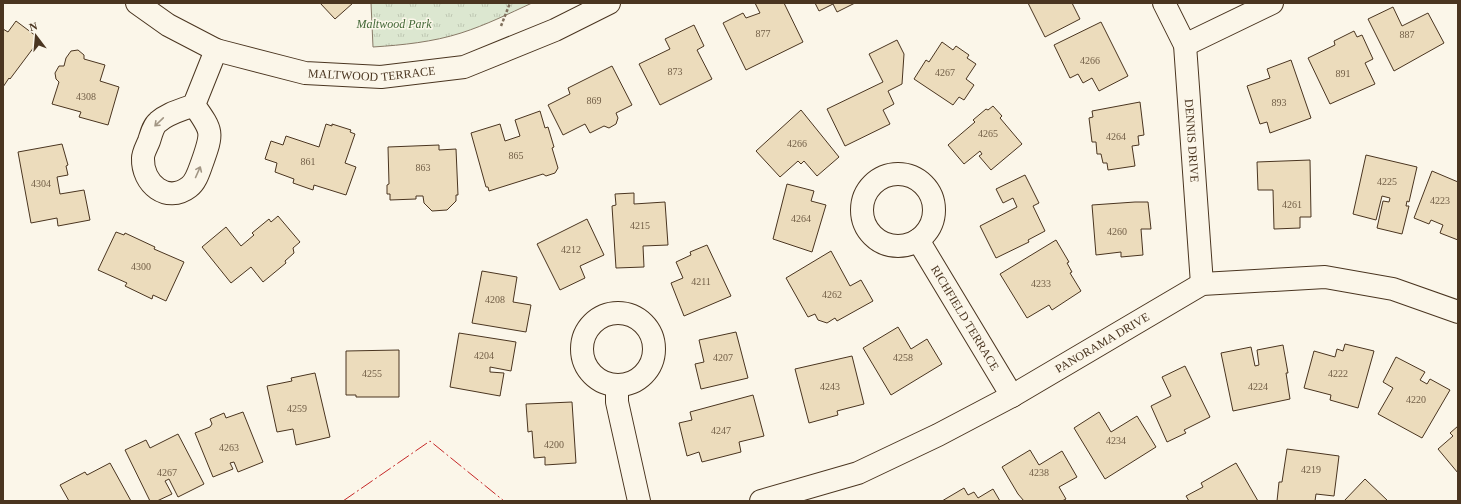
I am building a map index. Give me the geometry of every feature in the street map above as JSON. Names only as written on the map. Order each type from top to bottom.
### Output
[{"type":"street","name":"MALTWOOD TERRACE","points":[[137,3],[168,25],[216,50],[305,74],[381,77],[464,67],[555,30],[609,3]]},
{"type":"street","name":"DENNIS DRIVE","points":[[1164,3],[1185,45],[1202,284]]},
{"type":"street","points":[[1185,45],[1272,3]]},
{"type":"street","points":[[194,105],[216,50]]},
{"type":"street","name":"RICHFIELD TERRACE","points":[[918,240],[1012,396]]},
{"type":"street","name":"PANORAMA DRIVE","points":[[761,501],[858,473],[938,435],[1012,396],[1202,284],[1325,277],[1393,289],[1458,312]]},
{"type":"street","points":[[617,386],[617,402],[639,501]]},
{"type":"green space","name":"Maltwood Park","points":[[371,3],[532,3],[488,23],[440,39],[418,43],[373,47]]},
{"type":"building","points":[[320,3],[353,3],[335,19]]},
{"type":"building","points":[[755,3],[784,3],[803,42],[746,70],[723,23],[743,13],[746,18],[760,13]]},
{"type":"building","points":[[815,3],[855,3],[837,12],[833,4],[819,11]]},
{"type":"building","points":[[1028,3],[1072,3],[1080,19],[1045,37]]},
{"type":"building","points":[[1393,7],[1402,26],[1428,13],[1444,43],[1394,71],[1368,19]]},
{"type":"building","points":[[16,21],[40,39],[3,87],[3,29],[8,32]]},
{"type":"building","points":[[1101,22],[1128,76],[1099,91],[1092,78],[1083,83],[1078,74],[1070,78],[1054,45]]},
{"type":"building","points":[[694,25],[704,46],[697,50],[712,79],[660,105],[639,64],[670,49],[665,39]]},
{"type":"building","points":[[1354,31],[1357,37],[1362,35],[1373,59],[1365,63],[1375,84],[1330,104],[1308,58],[1335,45],[1334,41]]},
{"type":"building","points":[[897,40],[904,54],[902,84],[888,91],[894,104],[883,110],[890,124],[845,146],[827,109],[883,82],[869,54]]},
{"type":"building","points":[[942,42],[953,50],[956,46],[969,55],[967,58],[976,64],[966,79],[974,85],[964,100],[959,97],[953,105],[914,79],[926,60],[929,62]]},
{"type":"building","points":[[78,50],[84,55],[84,59],[105,65],[100,81],[119,87],[108,125],[79,117],[81,112],[52,104],[59,82],[56,79],[55,73],[59,66],[64,66],[66,58],[71,51]]},
{"type":"building","points":[[1291,60],[1311,118],[1270,133],[1267,122],[1260,124],[1247,86],[1270,78],[1267,69]]},
{"type":"building","points":[[612,66],[632,105],[616,113],[618,118],[616,124],[609,128],[604,126],[590,133],[585,124],[563,135],[548,105],[570,94],[568,88]]},
{"type":"building","points":[[1140,102],[1144,135],[1138,136],[1139,145],[1132,146],[1135,166],[1108,170],[1107,163],[1103,163],[1101,154],[1097,154],[1096,142],[1092,142],[1089,118],[1093,117],[1092,111]]},
{"type":"building","points":[[993,106],[1002,116],[1000,118],[1022,144],[991,170],[979,156],[982,154],[980,151],[964,164],[948,145],[975,122],[973,120],[986,109],[988,110]]},
{"type":"building","points":[[801,110],[839,157],[817,176],[804,161],[801,164],[798,161],[780,177],[756,151]]},
{"type":"building","points":[[540,111],[545,128],[548,127],[554,147],[552,148],[558,168],[555,173],[546,176],[543,174],[489,191],[488,187],[486,187],[471,133],[500,124],[505,141],[520,136],[515,120]]},
{"type":"building","points":[[326,124],[332,126],[332,124],[351,130],[350,132],[355,134],[345,163],[356,167],[346,195],[314,185],[313,190],[293,183],[294,179],[275,172],[277,163],[265,159],[271,141],[283,145],[286,136],[319,147]]},
{"type":"building","points":[[62,144],[68,165],[66,166],[68,175],[57,177],[60,194],[84,190],[90,220],[58,226],[57,218],[31,223],[18,152]]},
{"type":"building","points":[[439,145],[439,150],[456,149],[458,195],[456,195],[456,201],[447,210],[432,211],[424,203],[423,196],[416,196],[416,199],[390,200],[390,194],[387,194],[387,185],[389,184],[388,147]]},
{"type":"building","points":[[1366,155],[1417,167],[1409,202],[1407,201],[1406,206],[1409,206],[1402,234],[1377,228],[1383,201],[1389,202],[1390,198],[1382,196],[1376,220],[1353,214]]},
{"type":"building","points":[[1310,160],[1311,217],[1300,217],[1300,228],[1274,229],[1273,190],[1258,190],[1257,162]]},
{"type":"building","points":[[1432,171],[1458,182],[1458,240],[1440,233],[1443,225],[1431,220],[1429,224],[1414,218]]},
{"type":"building","points":[[1025,175],[1039,203],[1033,206],[1045,231],[1028,240],[1029,242],[996,258],[980,226],[1017,207],[1013,198],[1003,203],[996,189]]},
{"type":"building","points":[[787,184],[814,191],[811,201],[826,205],[812,252],[773,239]]},
{"type":"building","points":[[634,193],[634,204],[665,202],[668,245],[643,246],[644,267],[616,268],[612,206],[616,205],[615,194]]},
{"type":"building","points":[[1148,202],[1151,229],[1141,229],[1143,255],[1121,257],[1121,252],[1096,255],[1092,205]]},
{"type":"building","points":[[278,216],[300,242],[293,248],[294,253],[285,261],[286,263],[263,282],[251,267],[231,283],[202,247],[226,227],[241,246],[254,235],[252,233],[269,219],[271,222]]},
{"type":"building","points":[[587,219],[604,255],[580,266],[585,278],[560,290],[537,244]]},
{"type":"building","points":[[116,232],[124,235],[125,233],[155,247],[154,249],[184,262],[166,301],[153,295],[152,299],[125,286],[127,283],[98,270]]},
{"type":"building","points":[[1056,240],[1069,262],[1067,263],[1072,272],[1070,273],[1081,291],[1052,310],[1049,305],[1027,318],[1000,274]]},
{"type":"building","points":[[707,245],[731,296],[684,316],[671,283],[683,278],[676,262],[691,255],[690,252]]},
{"type":"building","points":[[831,251],[850,286],[861,280],[873,301],[837,321],[835,318],[827,323],[818,320],[815,314],[808,317],[786,278]]},
{"type":"building","points":[[482,271],[517,277],[513,302],[531,305],[526,332],[472,323]]},
{"type":"building","points":[[898,327],[911,349],[927,339],[942,364],[891,395],[863,348]]},
{"type":"building","points":[[736,332],[748,378],[701,389],[695,364],[704,362],[699,340]]},
{"type":"building","points":[[459,333],[516,342],[511,371],[490,367],[490,372],[504,373],[500,396],[450,387]]},
{"type":"building","points":[[1345,344],[1374,351],[1358,408],[1330,400],[1331,395],[1304,388],[1314,351],[1335,357],[1337,349],[1343,351]]},
{"type":"building","points":[[1283,345],[1288,373],[1286,373],[1290,399],[1233,411],[1221,353],[1251,347],[1255,366],[1259,365],[1257,350]]},
{"type":"building","points":[[399,350],[399,397],[356,397],[356,395],[346,395],[346,351]]},
{"type":"building","points":[[852,356],[864,404],[837,411],[838,415],[809,423],[795,369]]},
{"type":"building","points":[[1396,357],[1425,372],[1420,380],[1427,384],[1430,379],[1450,390],[1422,438],[1378,414],[1393,388],[1383,382]]},
{"type":"building","points":[[1185,366],[1210,417],[1184,430],[1186,433],[1167,442],[1151,406],[1171,396],[1162,377]]},
{"type":"building","points":[[315,373],[330,437],[296,445],[293,429],[277,432],[267,386],[292,381],[291,378]]},
{"type":"building","points":[[753,395],[764,436],[739,442],[741,452],[702,462],[699,452],[687,456],[679,423],[692,420],[690,412]]},
{"type":"building","points":[[572,402],[576,463],[545,465],[545,457],[534,458],[532,431],[528,432],[526,404]]},
{"type":"building","points":[[243,412],[263,462],[238,472],[234,462],[230,463],[233,469],[213,477],[195,433],[210,427],[212,424],[210,419],[224,413],[226,418]]},
{"type":"building","points":[[1099,412],[1111,432],[1137,416],[1156,447],[1105,479],[1074,428]]},
{"type":"building","points":[[1458,426],[1458,473],[1438,449],[1453,436],[1450,433]]},
{"type":"building","points":[[178,434],[204,484],[178,497],[169,479],[165,481],[172,494],[157,501],[150,501],[125,450],[146,440],[150,448]]},
{"type":"building","points":[[1287,449],[1339,456],[1334,496],[1316,494],[1315,501],[1277,501],[1279,482],[1282,482]]},
{"type":"building","points":[[1030,450],[1039,465],[1062,451],[1077,477],[1059,487],[1066,499],[1062,501],[1024,501],[1018,494],[1002,467]]},
{"type":"building","points":[[110,463],[131,501],[69,501],[60,485],[85,472],[87,475]]},
{"type":"building","points":[[1236,463],[1258,501],[1189,501],[1186,496],[1203,487],[1201,483]]},
{"type":"building","points":[[1365,479],[1388,501],[1344,501]]},
{"type":"building","points":[[964,488],[968,495],[974,492],[978,498],[993,489],[1000,501],[942,501]]},
{"type":"power","points":[[343,501],[430,441],[504,501]]}]
